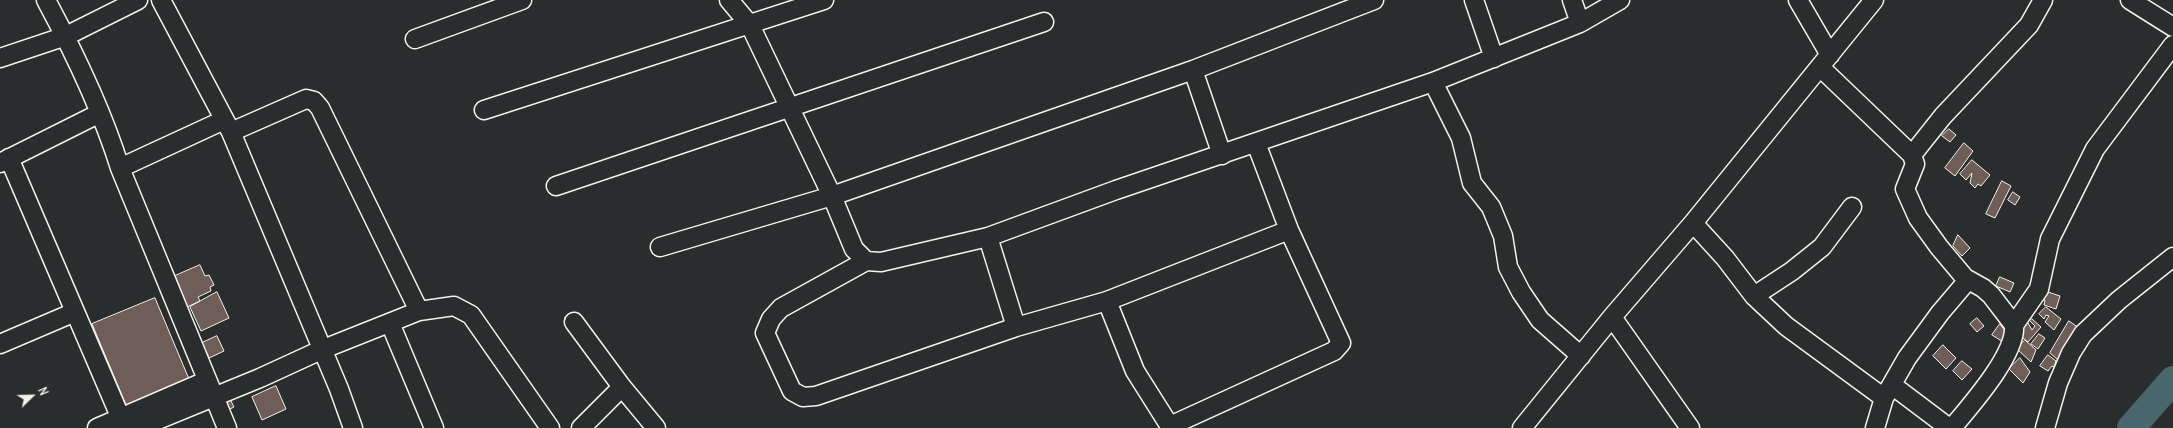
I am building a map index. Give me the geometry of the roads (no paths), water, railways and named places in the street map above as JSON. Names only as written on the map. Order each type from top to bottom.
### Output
[{"type":"street","points":[[46,0],[66,36],[100,113],[120,168],[227,428]]},
{"type":"street","points":[[0,58],[66,36],[138,0]]},
{"type":"street","points":[[161,0],[228,126],[261,201],[321,350],[339,389],[353,428]]},
{"type":"street","points":[[415,39],[522,0]]},
{"type":"street","points":[[729,0],[750,25],[832,196],[854,249],[866,262]]},
{"type":"street","points":[[484,110],[824,0]]},
{"type":"street","points":[[660,246],[832,196],[1192,70],[1374,0]]},
{"type":"street","points":[[1474,0],[1494,58]]},
{"type":"street","points":[[1572,0],[1580,23]]},
{"type":"street","points":[[1289,230],[1107,300],[1016,327],[816,396],[803,398],[792,391],[765,333],[771,319],[781,308],[866,262],[881,262],[988,238],[1116,190],[1433,82],[1580,23],[1620,0]]},
{"type":"street","points":[[1798,0],[1825,61],[1912,155],[1915,164],[1905,189],[1908,200],[1918,218],[1939,247],[1968,280],[1983,288],[2014,325],[2015,330],[2007,352],[1989,384],[1952,428]]},
{"type":"street","points":[[1522,428],[1612,316],[1693,223],[1874,0]]},
{"type":"street","points":[[1912,155],[1943,116],[2028,25],[2043,0]]},
{"type":"street","points":[[2130,0],[2173,27]]},
{"type":"street","points":[[556,186],[1044,22]]},
{"type":"street","points":[[2014,325],[2040,289],[2050,239],[2095,149],[2173,45]]},
{"type":"street","points":[[1192,70],[1222,154]]},
{"type":"street","points":[[1433,82],[1461,138],[1472,183],[1491,207],[1503,236],[1508,268],[1521,292],[1540,320],[1581,356]]},
{"type":"street","points":[[120,168],[228,126],[306,99],[314,101],[320,108],[419,311]]},
{"type":"street","points":[[100,113],[5,160],[75,312],[123,423]]},
{"type":"street","points":[[1107,300],[1135,371],[1170,427],[1334,351],[1341,343],[1289,230],[1256,143]]},
{"type":"street","points":[[1754,296],[1792,271],[1822,247],[1852,208]]},
{"type":"street","points":[[1693,223],[1725,258],[1754,296],[1786,326],[1888,392],[1949,428]]},
{"type":"street","points":[[988,238],[1016,327]]},
{"type":"street","points":[[2045,428],[2058,383],[2071,353],[2083,334],[2119,300],[2173,257]]},
{"type":"street","points":[[1875,428],[1888,392],[1908,358],[1940,313],[1968,280]]},
{"type":"street","points":[[97,428],[123,423],[210,389],[321,350],[419,311],[454,306],[471,315],[550,428]]},
{"type":"street","points":[[0,344],[75,312]]},
{"type":"street","points":[[1612,316],[1690,428]]},
{"type":"street","points":[[574,322],[622,387],[656,428]]},
{"type":"street","points":[[390,323],[434,428]]},
{"type":"street","points":[[581,428],[622,387]]},
{"type":"street","points":[[138,428],[210,389]]},
{"type":"waterway","points":[[2131,428],[2173,380]]}]
